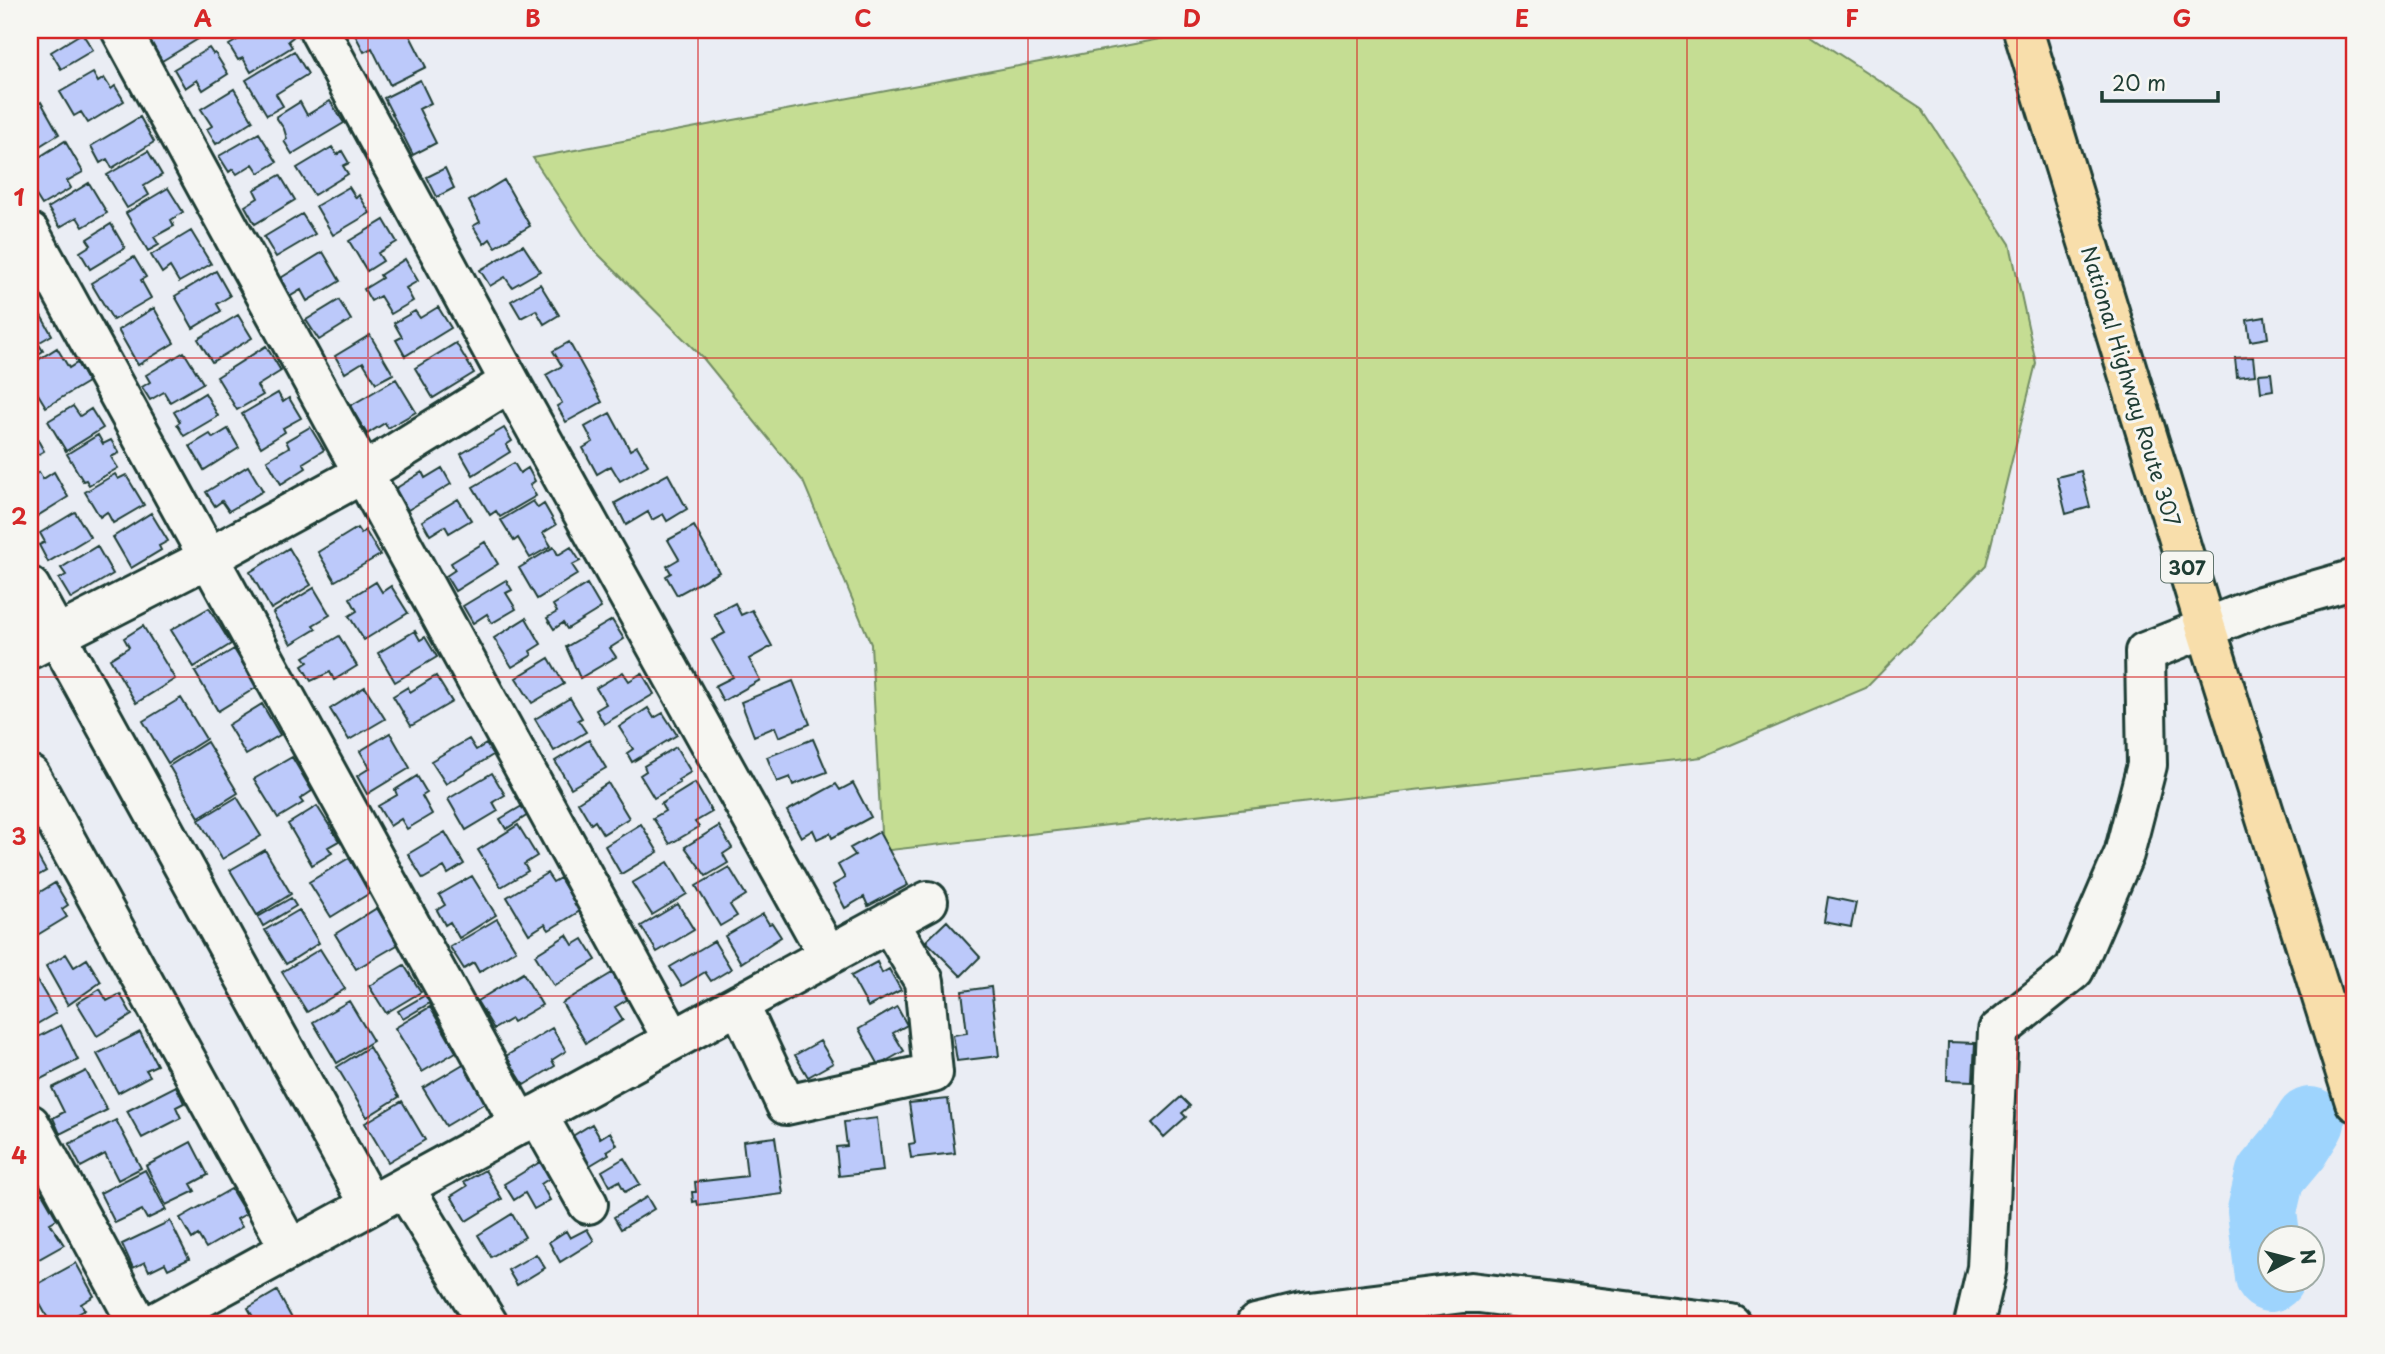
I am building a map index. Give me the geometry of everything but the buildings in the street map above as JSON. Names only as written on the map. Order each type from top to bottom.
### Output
[{"type":"highway","name":"National Highway Route 307","points":[[2023,30],[2206,628],[2355,1102]]},
{"type":"street","points":[[121,30],[673,1040]]},
{"type":"street","points":[[319,30],[510,382],[828,955]]},
{"type":"street","points":[[30,233],[208,558],[528,1119],[588,1204]]},
{"type":"street","points":[[43,641],[208,558],[362,474],[510,382]]},
{"type":"street","points":[[1974,1324],[1987,1268],[1998,1031],[2074,970],[2124,854],[2147,765],[2145,652],[2261,606],[2355,579]]},
{"type":"street","points":[[30,587],[43,641],[370,1205]]},
{"type":"street","points":[[30,775],[290,1250]]},
{"type":"street","points":[[153,1324],[928,901]]},
{"type":"street","points":[[739,1004],[786,1105],[933,1073],[924,981],[889,922]]},
{"type":"street","points":[[30,1124],[138,1324]]},
{"type":"street","points":[[404,1187],[488,1324]]},
{"type":"street","points":[[1256,1324],[1302,1313],[1471,1292],[1731,1324]]},
{"type":"green space","points":[[1208,30],[1802,30],[1921,108],[2010,244],[2036,363],[1986,565],[1866,688],[1702,757],[882,851],[871,644],[803,481],[703,358],[593,249],[533,158]]},
{"type":"waterway","points":[[2264,1224],[2262,1211],[2270,1176],[2295,1146],[2310,1122]]}]
